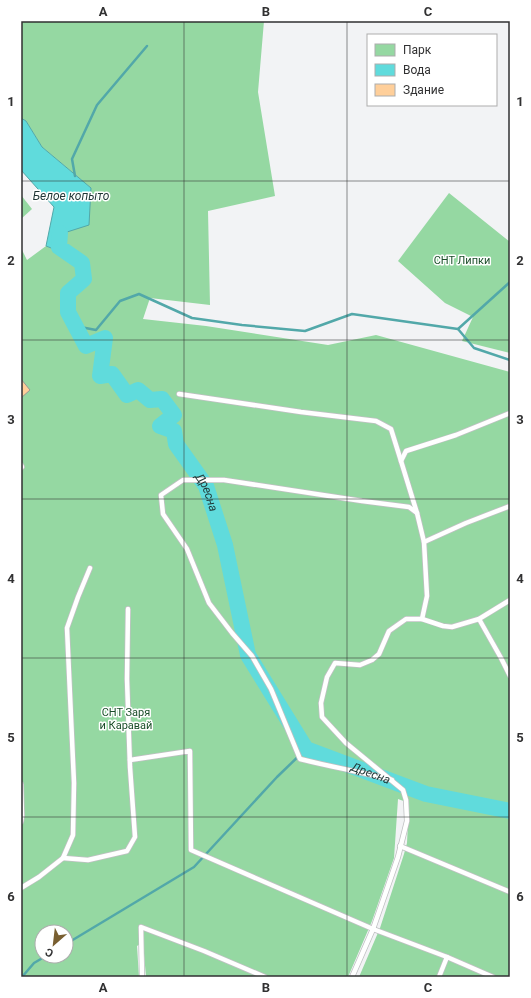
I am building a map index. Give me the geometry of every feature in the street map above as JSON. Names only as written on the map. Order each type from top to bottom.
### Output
[{"type":"lane","points":[[179,394],[293,411],[376,421],[391,429],[417,513],[424,542],[427,596],[422,619]]},
{"type":"lane","points":[[401,461],[406,451],[462,433],[510,413]]},
{"type":"lane","points":[[392,780],[361,772],[328,767],[300,759],[271,689],[252,656],[209,603],[187,549],[164,514],[161,495],[183,480],[224,480],[409,507],[417,513]]},
{"type":"lane","points":[[424,542],[466,522],[510,506]]},
{"type":"lane","points":[[21,888],[39,877],[63,858],[73,835],[74,783],[67,628],[90,568]]},
{"type":"lane","points":[[352,977],[373,929],[398,857],[407,820],[406,800],[403,790],[346,743],[322,717],[320,703],[327,677],[335,663],[360,665],[372,660],[379,654],[389,631],[406,619],[422,619],[443,626],[452,627],[479,619],[510,600]]},
{"type":"lane","points":[[63,858],[88,860],[127,851],[135,837],[127,679],[128,609]]},
{"type":"lane","points":[[479,619],[510,676]]},
{"type":"lane","points":[[130,760],[190,751],[191,850],[373,929],[447,957],[493,977]]},
{"type":"lane","points":[[21,784],[21,822]]},
{"type":"lane","points":[[400,846],[510,892]]},
{"type":"lane","points":[[142,977],[141,927],[204,951],[265,977]]},
{"type":"lane","points":[[439,977],[447,957]]},
{"type":"green space","name":"СНТ Заря и Каравай","points":[[21,21],[264,21],[258,92],[275,196],[208,211],[210,305],[150,298],[143,319],[206,326],[328,345],[376,335],[510,372],[510,977],[359,977],[380,928],[407,843],[409,803],[398,799],[394,858],[372,921],[348,977],[146,977],[143,942],[137,946],[139,977],[21,977],[21,248],[27,260],[46,246],[64,253],[67,232],[91,188],[42,147],[26,121],[21,118]]},
{"type":"green space","name":"СНТ Липки","points":[[449,193],[510,242],[510,353],[462,341],[473,317],[445,303],[398,261]]},
{"type":"green space","points":[[21,195],[32,209],[21,219]]},
{"type":"water","name":"Белое копыто","points":[[21,118],[26,121],[42,147],[91,188],[89,225],[67,232],[64,253],[46,246],[54,207],[21,170]]},
{"type":"building","points":[[21,379],[30,390],[21,398]]},
{"type":"waterway","points":[[75,176],[72,159],[97,105],[147,46]]},
{"type":"waterway","name":"Дресна","points":[[60,233],[59,247],[82,263],[84,279],[68,293],[68,312],[86,346],[105,338],[100,376],[112,374],[127,395],[138,390],[150,400],[162,399],[174,415],[160,426],[174,431],[176,444],[206,486],[225,545],[248,655],[306,749],[426,794],[510,811]]},
{"type":"waterway","points":[[75,326],[96,330],[120,301],[139,294],[192,318],[242,325],[305,331],[352,314],[458,329],[510,282]]},
{"type":"waterway","points":[[458,329],[474,348],[510,360]]},
{"type":"waterway","points":[[74,939],[194,867],[277,777],[306,749]]},
{"type":"waterway","points":[[22,977],[34,963]]}]
